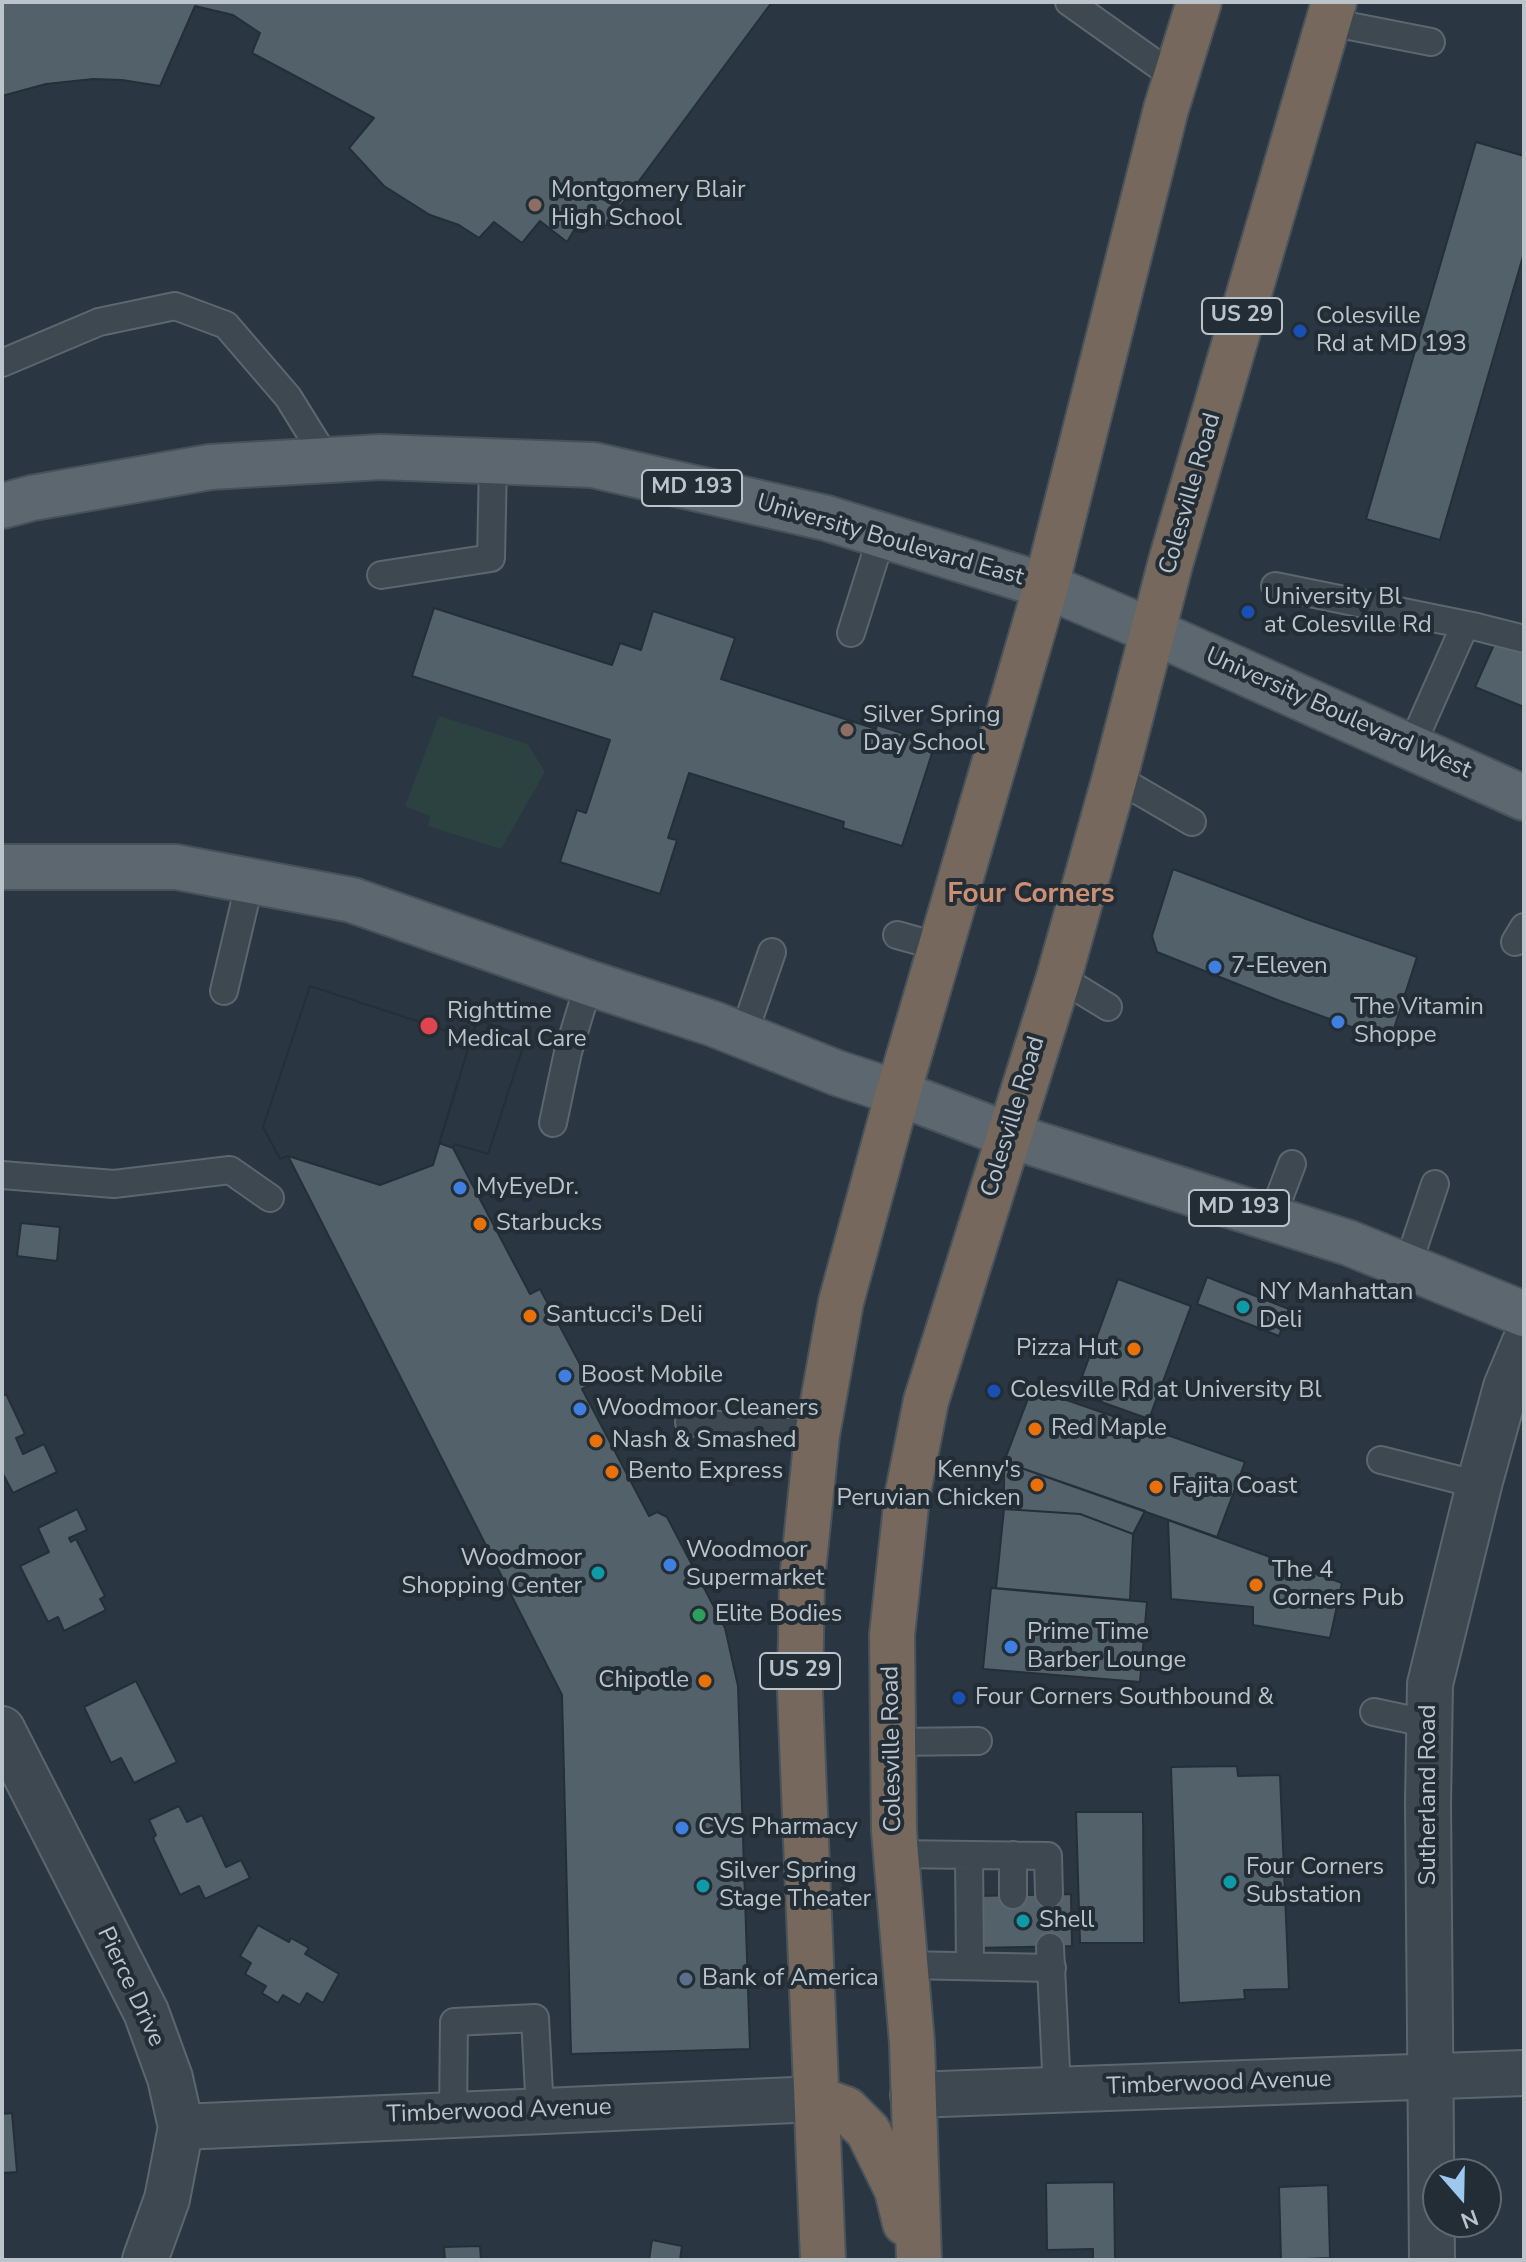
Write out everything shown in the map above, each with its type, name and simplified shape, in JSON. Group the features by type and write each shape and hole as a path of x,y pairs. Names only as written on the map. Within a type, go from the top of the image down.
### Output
{"highway":[{"name":"US 29","path":"823,2260 800,1692 802,1581 817,1435 841,1302 898,1093 1046,586 1166,109 1199,2"},
{"name":"Colesville Road","path":"917,2260 912,2043 894,1831 892,1635 907,1497 926,1401 1059,977 1152,631 1331,12"},
{"path":"817,2099 846,2109 868,2131 897,2190 917,2260"}],"main road":[{"name":"University Boulevard East","path":"12,509 210,467 380,457 593,465 826,518 1046,586 1152,631"},
{"name":"University Boulevard West","path":"1152,631 1524,798"},
{"name":"MD 193","path":"6,865 176,867 352,900 714,1024 1008,1135 1349,1243 1524,1314"}],"street":[{"name":"Sutherland Road","path":"1432,2260 1428,1803 1430,1684 1506,1387 1524,1344"},
{"name":"Pierce Drive","path":"2,1729 146,2012 170,2078 181,2127 167,2199 145,2260"},
{"name":"Timberwood Avenue","path":"913,2095 1524,2073"},
{"name":"Timberwood Avenue","path":"181,2127 817,2099"}],"lane":[{"path":"1069,2 1176,78"},
{"path":"1331,12 1431,42"},
{"path":"2,363 99,322 175,306 226,325 282,390 327,460"},
{"path":"264,342 282,390"},
{"path":"381,575 491,558 493,463"},
{"path":"851,633 882,535"},
{"path":"1275,586 1524,639"},
{"path":"1411,747 1465,625"},
{"path":"1115,777 1192,822"},
{"path":"224,991 250,881"},
{"path":"897,935 940,947"},
{"path":"743,1036 772,952"},
{"path":"1059,977 1108,1007"},
{"path":"553,1123 568,1052 589,983"},
{"path":"1271,1219 1292,1164"},
{"path":"2,1175 114,1184 230,1170 270,1198"},
{"path":"1407,1267 1435,1184"},
{"path":"689,1422 817,1435"},
{"path":"1381,1460 1479,1485"},
{"path":"1374,1712 1430,1724"},
{"path":"893,1742 978,1741"},
{"path":"896,1854 1048,1856 1049,1894"},
{"path":"969,1855 970,1966"},
{"path":"1013,1855 1013,1895"},
{"path":"905,1965 970,1966 1015,1958 1051,1958 1057,2090"},
{"path":"453,2114 454,2022 535,2018 540,2111"}],"green space":[{"path":"439,716 528,744 545,772 501,849 428,826 430,816 405,806"}],"building":[{"name":"Montgomery Blair High School","path":"2,2 772,2 604,228 583,215 567,242 540,221 522,243 494,222 479,238 459,225 430,215 384,186 349,148 374,118 252,53 260,33 233,15 195,6 160,86 93,79 46,84 2,96"},
{"path":"1476,142 1524,156 1524,253 1440,540 1366,519"},
{"name":"Silver Spring Day School","path":"434,608 612,665 620,643 641,650 653,611 735,638 721,679 876,729 877,725 935,744 902,846 843,828 844,822 689,773 668,838 677,840 660,894 560,862 577,810 586,813 610,740 412,676"},
{"path":"1497,638 1524,649 1524,707 1475,687"},
{"path":"1173,869 1417,957 1390,1041 1157,952 1152,936"},
{"name":"Woodmoor Shopping Center","path":"310,986 471,1039 477,1020 513,1032 522,1050 488,1154 455,1144 453,1148 530,1294 540,1289 591,1385 582,1389 649,1516 657,1512 667,1517 725,1628 738,1686 750,2049 571,2054 562,1695 288,1156 280,1159 263,1127"},
{"path":"310,986 471,1039 433,1165 380,1185 288,1156 280,1159 263,1127"},
{"path":"477,1020 513,1032 522,1050 488,1154 455,1144 453,1148 439,1143"},
{"path":"21,1223 60,1227 57,1261 17,1256"},
{"name":"NY Manhattan Deli","path":"1207,1277 1289,1309 1279,1336 1197,1304"},
{"name":"Pizza Hut","path":"1118,1279 1191,1306 1149,1419 1076,1393"},
{"name":"Fajita Coast","path":"1032,1388 1245,1462 1217,1537 1004,1462"},
{"path":"6,1394 25,1434 16,1438 23,1454 44,1444 57,1472 13,1493 2,1472 2,1396"},
{"name":"Kenny's Peruvian Chicken","path":"1004,1462 1145,1511 1133,1534 1080,1514 1004,1509"},
{"path":"77,1509 87,1530 69,1538 71,1542 76,1539 105,1596 100,1599 106,1610 64,1631 58,1617 48,1622 20,1566 49,1552 38,1528"},
{"path":"1004,1509 1080,1514 1133,1534 1130,1600 996,1588"},
{"path":"1168,1520 1342,1583 1330,1638 1253,1625 1253,1607 1171,1599"},
{"path":"991,1588 1147,1602 1140,1682 983,1669"},
{"path":"136,1681 177,1762 134,1783 121,1758 111,1763 84,1707"},
{"name":"Four Corners Substation","path":"1237,1766 1238,1776 1280,1775 1289,1989 1244,1990 1245,1999 1179,2003 1171,1767"},
{"path":"179,1806 187,1822 202,1815 226,1867 241,1860 250,1878 205,1899 199,1886 180,1895 153,1838 156,1835 149,1820"},
{"path":"1076,1812 1143,1812 1144,1943 1080,1943"},
{"name":"Shell","path":"1071,1894 1072,1946 976,1948 975,1896"},
{"path":"258,1925 289,1942 291,1938 309,1948 305,1954 339,1974 323,2003 307,1993 300,2005 283,1995 278,2003 262,1993 266,1986 245,1974 251,1963 240,1956"},
{"path":"12,2113 17,2172 2,2173 2,2114"},
{"path":"1114,2182 1115,2260 1093,2260 1093,2249 1047,2250 1046,2183"},
{"path":"1328,2185 1330,2258 1281,2260 1279,2187"},
{"path":"652,2240 682,2246 680,2260 649,2260"},
{"path":"480,2246 481,2260 445,2260 444,2247"}],"place":[{"name":"Montgomery Blair High School","path":"535,205"},
{"name":"Colesville Rd at MD 193","path":"1300,331"},
{"name":"University Bl at Colesville Rd","path":"1248,612"},
{"name":"Silver Spring Day School","path":"847,730"},
{"name":"7-Eleven","path":"1215,967"},
{"name":"The Vitamin Shoppe","path":"1338,1022"},
{"name":"Righttime Medical Care","path":"429,1026"},
{"name":"MyEyeDr.","path":"460,1188"},
{"name":"Starbucks","path":"480,1224"},
{"name":"NY Manhattan Deli","path":"1243,1307"},
{"name":"Santucci's Deli","path":"530,1316"},
{"name":"Pizza Hut","path":"1134,1349"},
{"name":"Boost Mobile","path":"565,1376"},
{"name":"Colesville Rd at University Bl","path":"994,1391"},
{"name":"Woodmoor Cleaners","path":"580,1409"},
{"name":"Red Maple","path":"1035,1429"},
{"name":"Nash & Smashed","path":"596,1441"},
{"name":"Bento Express","path":"612,1472"},
{"name":"Kenny's Peruvian Chicken","path":"1037,1485"},
{"name":"Fajita Coast","path":"1156,1487"},
{"name":"Woodmoor Supermarket","path":"670,1565"},
{"name":"Woodmoor Shopping Center","path":"598,1573"},
{"name":"The 4 Corners Pub","path":"1256,1585"},
{"name":"Elite Bodies","path":"699,1615"},
{"name":"Prime Time Barber Lounge","path":"1011,1647"},
{"name":"Chipotle","path":"705,1681"},
{"name":"Four Corners Southbound &","path":"959,1698"},
{"name":"CVS Pharmacy","path":"682,1828"},
{"name":"Four Corners Substation","path":"1230,1882"},
{"name":"Silver Spring Stage Theater","path":"703,1886"},
{"name":"Shell","path":"1023,1921"},
{"name":"Bank of America","path":"686,1979"}],"district":[{"name":"Four Corners","path":"1031,895"}]}
